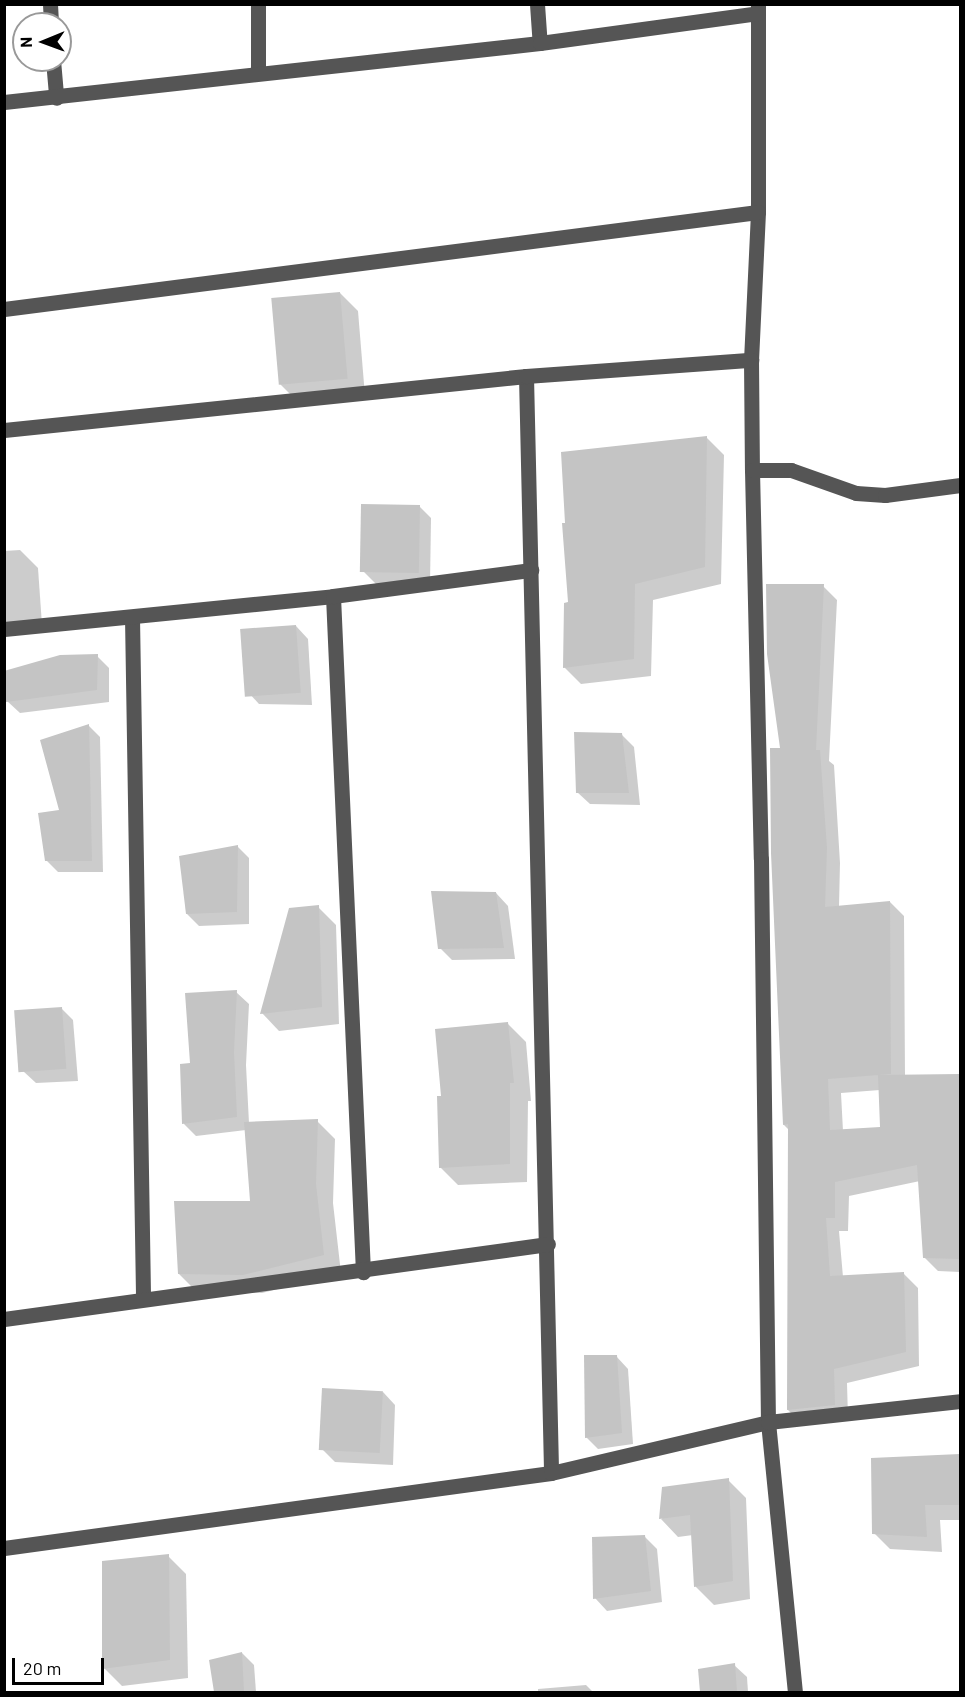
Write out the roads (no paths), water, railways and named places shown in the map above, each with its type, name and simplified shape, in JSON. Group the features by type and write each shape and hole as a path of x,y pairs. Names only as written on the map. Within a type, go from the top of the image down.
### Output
{"street":[{"path":"258,4 258,73"},
{"path":"537,4 540,43"},
{"path":"4,102 540,43 758,9 758,212 751,360 761,859 768,1422 795,1692"},
{"path":"54,72 56,98"},
{"path":"4,309 758,212"},
{"path":"4,430 526,376 751,360"},
{"path":"526,376 548,1245 551,1473"},
{"path":"752,470 790,470 833,487 885,495 960,485"},
{"path":"4,629 333,596 531,570"},
{"path":"333,596 363,1272"},
{"path":"132,617 143,1298"},
{"path":"4,1319 143,1298 363,1272 548,1245"},
{"path":"4,1548 551,1473 768,1422 960,1401"}]}
